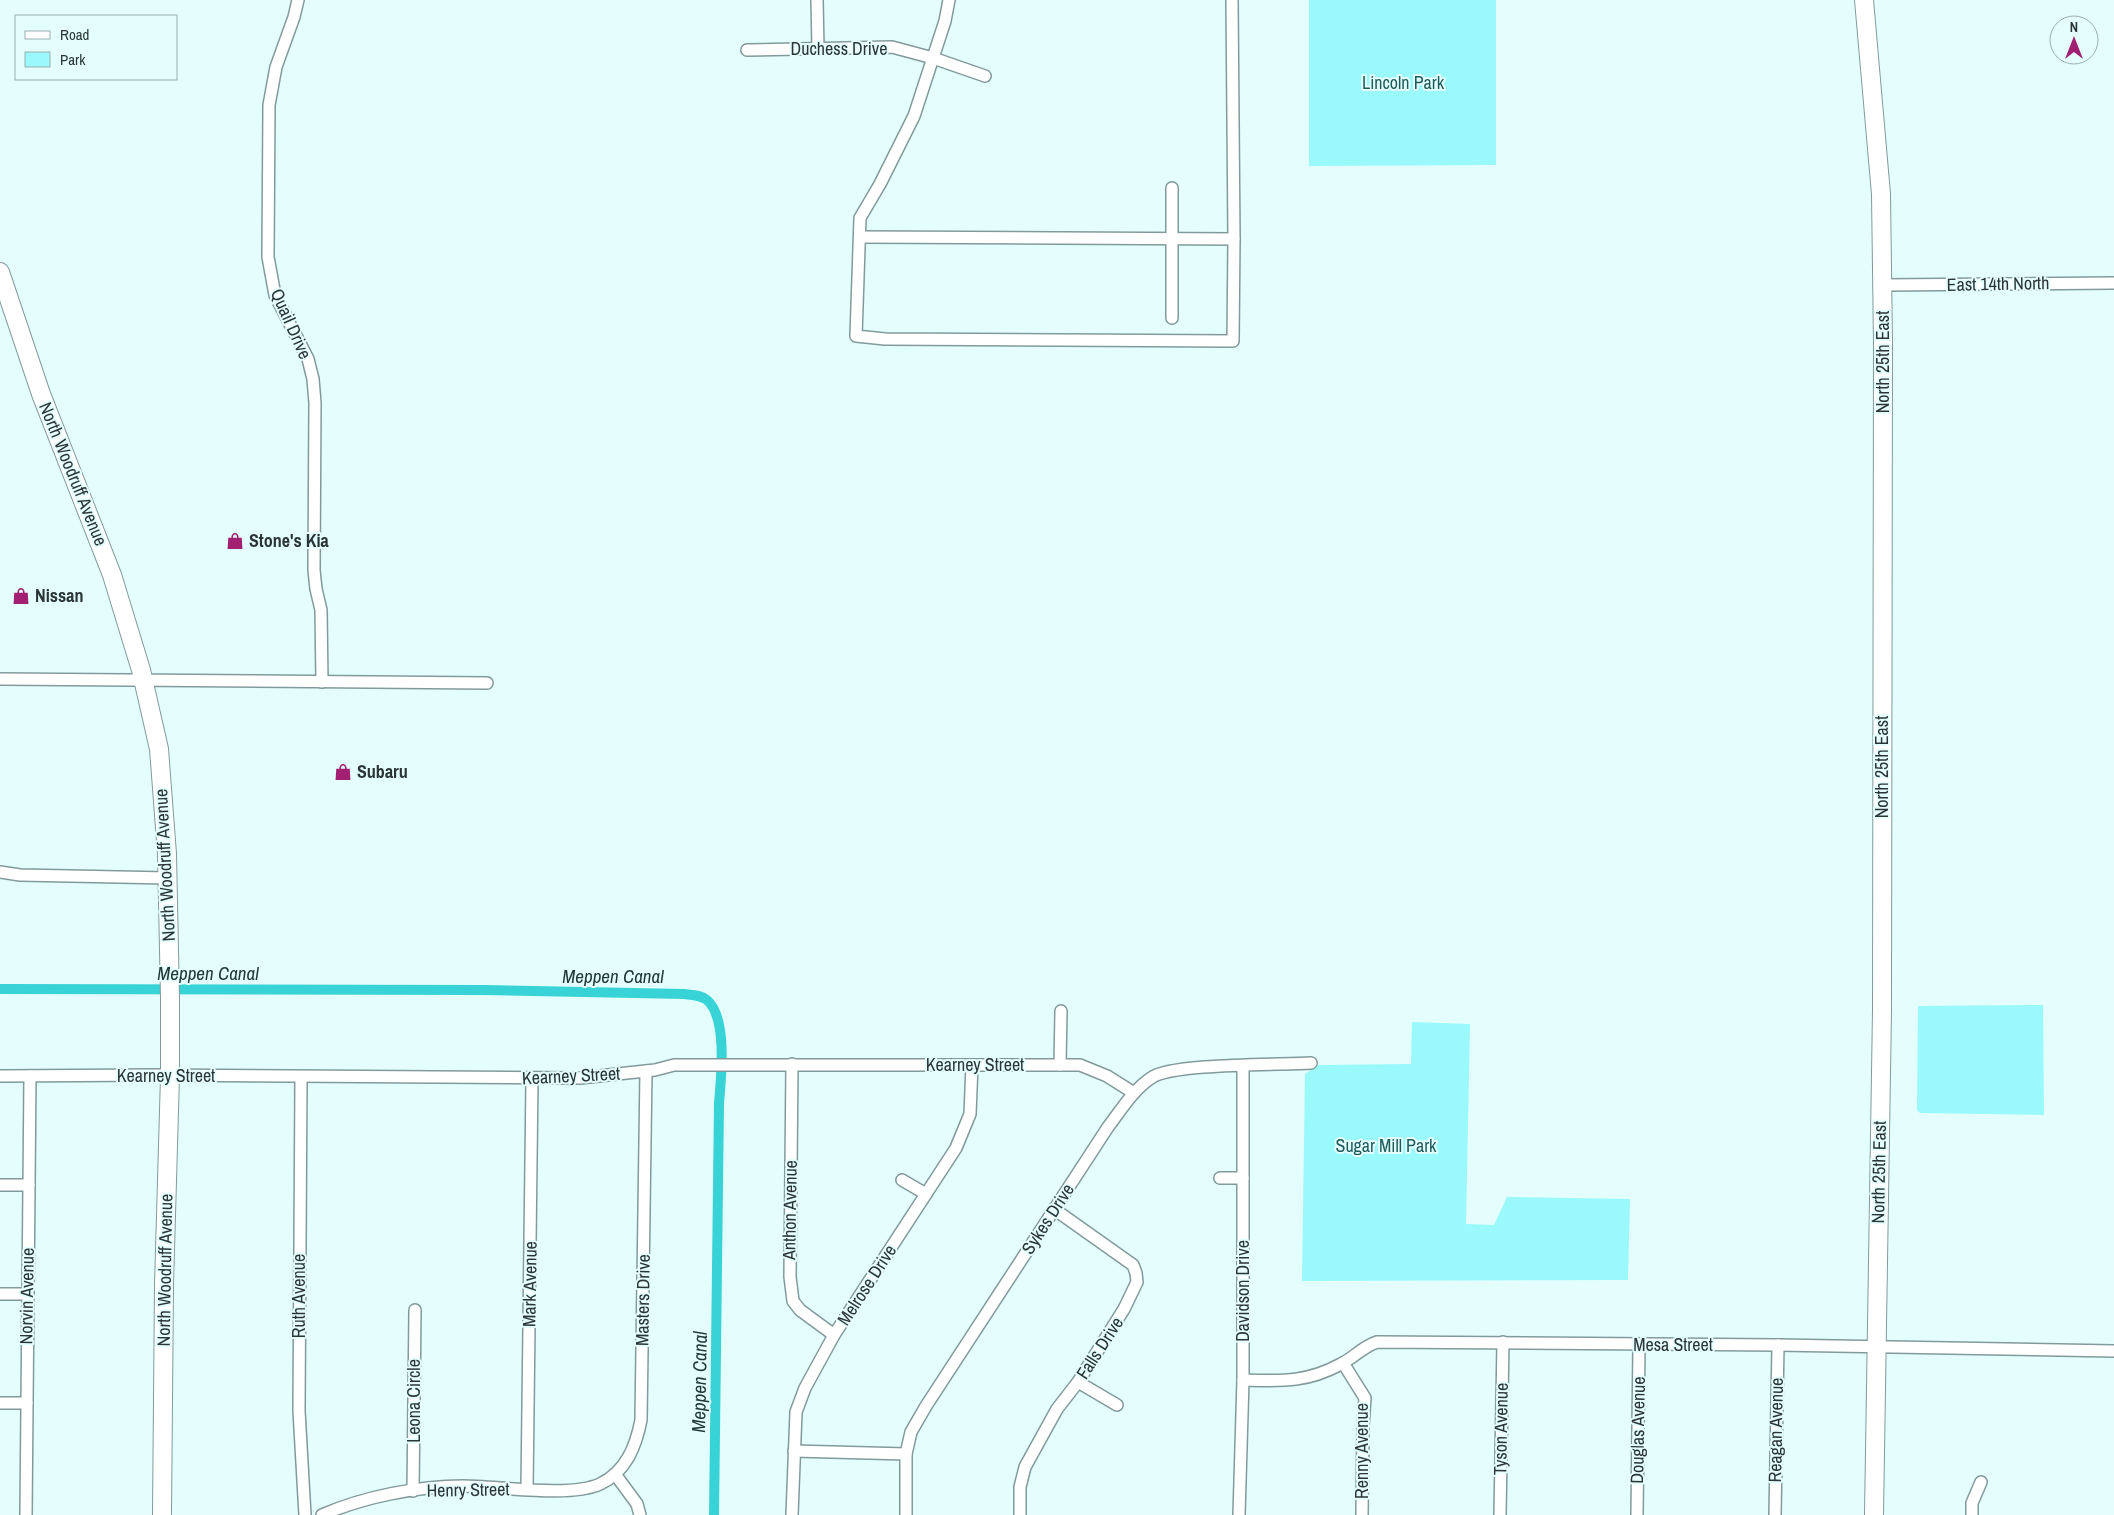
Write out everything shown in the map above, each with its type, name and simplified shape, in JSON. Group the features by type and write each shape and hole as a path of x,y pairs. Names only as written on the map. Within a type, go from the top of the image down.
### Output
{"main road":[{"name":"North 25th East","path":"1865,0 1881,194 1883,285 1882,1010 1874,1515"},
{"name":"North Woodruff Avenue","path":"0,272 41,394 112,575 128,621 159,750 168,878 170,977 162,1515"}],"street":[{"name":"Quail Drive","path":"298,0 294,17 276,67 269,105 268,257 275,296 308,359 313,379 315,403 314,570 321,610 322,682"},
{"path":"818,0 818,48"},
{"path":"950,0 934,58 914,116 880,184 860,218 856,336 894,339 1233,341 1232,0"},
{"name":"Duchess Drive","path":"747,50 892,47 934,58 985,76"},
{"path":"1172,188 1172,318"},
{"path":"860,237 1234,239"},
{"name":"East 14th North","path":"1883,285 2114,283"},
{"path":"0,679 487,683"},
{"path":"0,872 20,875 168,878"},
{"path":"1060,1065 1061,1011"},
{"name":"Sykes Drive","path":"906,1515 906,1454 911,1432 1054,1209 1108,1127 1134,1093 1152,1077 1164,1072 1188,1068 1310,1063"},
{"name":"Anthon Avenue","path":"792,1064 790,1277 793,1301 800,1310 834,1335"},
{"name":"Kearney Street","path":"0,1076 532,1079 580,1078 646,1071 674,1065 1080,1065 1107,1076 1134,1093"},
{"name":"Melrose Drive","path":"792,1515 796,1412 805,1388 834,1335 956,1148 970,1114 972,1065"},
{"name":"Davidson Drive","path":"1239,1515 1243,1380 1243,1066"},
{"name":"Masters Drive","path":"615,1474 630,1456 638,1437 642,1420 646,1071"},
{"name":"Norvin Avenue","path":"26,1515 30,1076"},
{"name":"Ruth Avenue","path":"301,1077 299,1411 305,1515"},
{"name":"Mark Avenue","path":"527,1489 532,1079"},
{"path":"1220,1178 1243,1178"},
{"path":"902,1180 926,1194"},
{"path":"0,1185 29,1185"},
{"name":"Falls Drive","path":"1020,1515 1020,1487 1025,1467 1057,1410 1078,1382 1124,1309 1137,1282 1133,1264 1054,1209"},
{"path":"0,1294 27,1294"},
{"name":"Leona Circle","path":"413,1491 415,1310"},
{"name":"Mesa Street","path":"1243,1380 1292,1381 1316,1376 1343,1363 1366,1346 1377,1342 1876,1346 2114,1351"},
{"name":"Tyson Avenue","path":"1500,1515 1503,1342"},
{"name":"Douglas Avenue","path":"1637,1515 1639,1345"},
{"name":"Reagan Avenue","path":"1775,1515 1778,1345"},
{"name":"Renny Avenue","path":"1343,1363 1365,1398 1362,1515"},
{"path":"1078,1382 1117,1405"},
{"path":"0,1403 27,1404"},
{"path":"794,1451 906,1454"},
{"path":"615,1474 637,1504 640,1515"},
{"name":"Henry Street","path":"322,1515 351,1504 413,1491 461,1486 558,1490 582,1488 599,1484 615,1474"},
{"path":"1972,1515 1972,1503 1981,1482"}],"green space":[{"name":"Lincoln Park","path":"1309,0 1496,0 1496,165 1309,166"},
{"path":"2043,1005 2044,1115 1920,1113 1917,1110 1918,1006"},
{"name":"Sugar Mill Park","path":"1412,1022 1470,1024 1466,1224 1494,1225 1507,1197 1630,1199 1628,1280 1302,1281 1305,1074 1318,1065 1411,1064"}],"waterway":[{"name":"Meppen Canal","path":"0,989 483,990 684,994 705,998 714,1009 718,1020 722,1049 719,1103 714,1515"}],"place":[{"name":"Stone's Kia","path":"235,541"},
{"name":"Nissan","path":"21,596"},
{"name":"Subaru","path":"343,772"}]}
